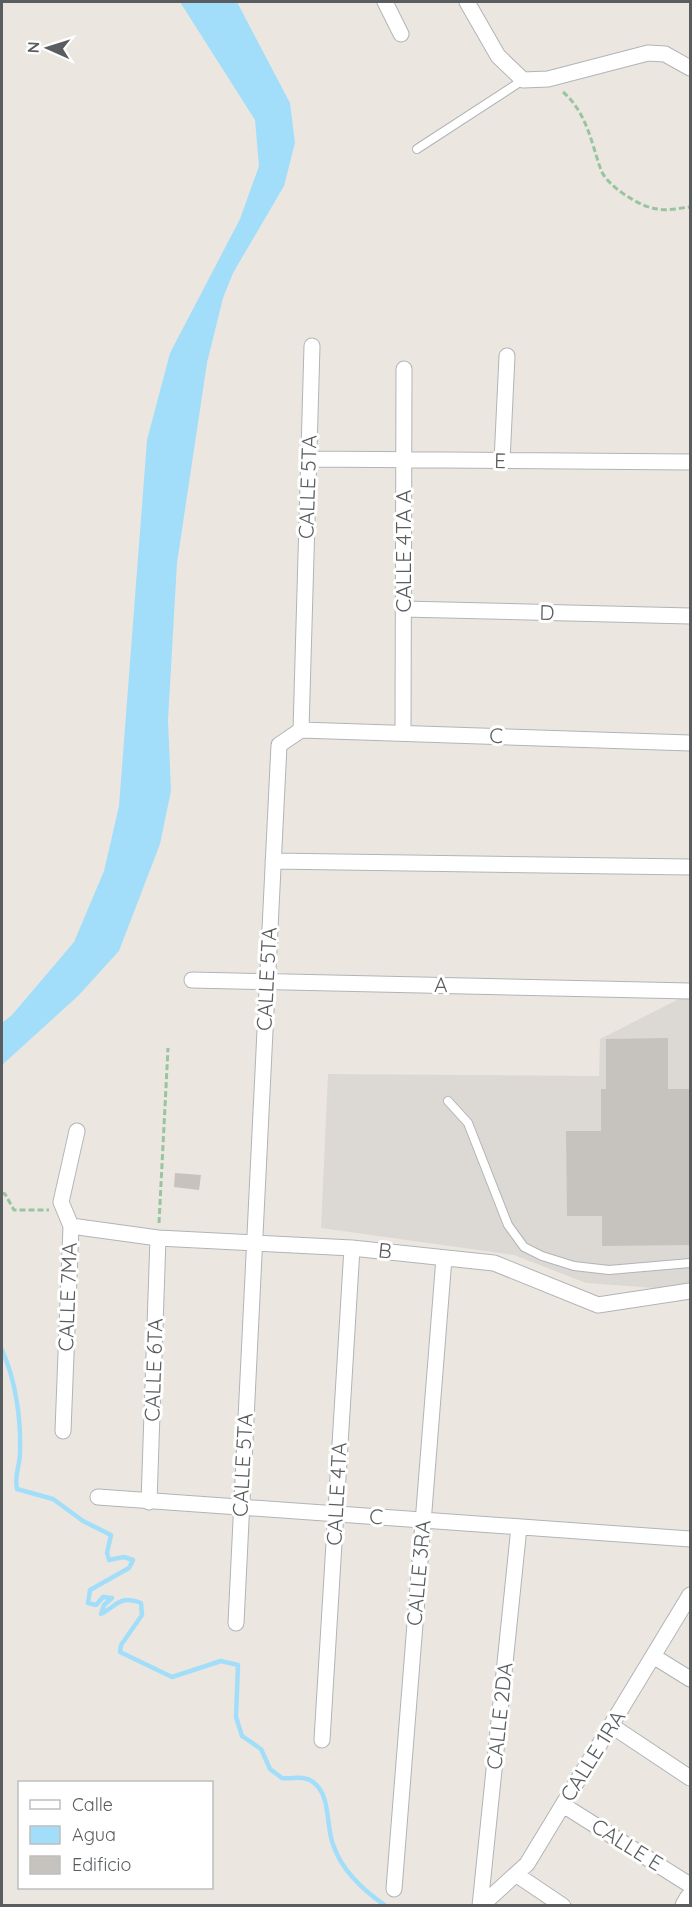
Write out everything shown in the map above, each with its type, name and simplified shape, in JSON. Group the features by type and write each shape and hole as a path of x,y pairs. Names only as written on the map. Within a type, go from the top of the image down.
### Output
{"street":[{"path":"385,2 401,34"},
{"path":"467,2 498,56 523,80 548,79 648,53 665,54 690,68"},
{"name":"CALLE 5TA","path":"236,1623 279,744 301,730 312,346"},
{"path":"502,461 507,356"},
{"name":"CALLE 4TA A","path":"403,733 404,369"},
{"name":"E","path":"309,459 690,462"},
{"name":"D","path":"404,609 690,616"},
{"name":"C","path":"301,730 690,742"},
{"path":"273,861 690,867"},
{"name":"A","path":"192,980 690,991"},
{"name":"CALLE 7MA","path":"63,1431 71,1227 61,1202 77,1131"},
{"name":"B","path":"71,1227 158,1238 352,1248 494,1263 598,1305 690,1291"},
{"name":"CALLE 6TA","path":"149,1502 158,1238"},
{"name":"CALLE 4TA","path":"322,1740 352,1248"},
{"name":"CALLE 3RA","path":"394,1889 444,1258"},
{"name":"C","path":"98,1497 690,1539"},
{"name":"CALLE 2DA","path":"481,1905 519,1527"},
{"name":"CALLE 1RA","path":"481,1905 527,1864 690,1595"},
{"path":"653,1656 690,1679"},
{"path":"612,1726 690,1778"},
{"name":"CALLE E","path":"563,1805 690,1885"},
{"path":"517,1875 563,1905"},
{"path":"686,1905 690,1899"}],"lane":[{"path":"417,149 523,80"},
{"path":"448,1101 468,1123 508,1225 524,1247 542,1256 574,1266 609,1270 690,1263"}],"path":[{"path":"548,79 570,98 584,119 596,147 602,173 616,188 631,200 657,210 690,207"},
{"path":"158,1238 168,1048"},
{"path":"2,1193 5,1194 14,1210 63,1209"}],"shaded area":[{"path":"681,998 690,999 690,1283 667,1289 586,1283 514,1255 321,1228 328,1074 599,1076 600,1039"}],"water":[{"path":"180,2 237,2 290,103 295,143 284,186 233,273 223,298 207,363 177,563 168,720 171,791 160,844 119,951 78,996 2,1065 2,1023 12,1015 74,942 104,871 119,806 147,440 170,353 240,219 259,166 255,120"}],"building":[{"path":"668,1038 668,1089 690,1089 690,1245 602,1246 602,1216 567,1216 566,1131 601,1131 601,1089 606,1089 606,1039"},
{"path":"175,1173 201,1175 199,1190 174,1187"}],"waterway":[{"path":"2,1350 11,1374 20,1426 17,1489 53,1499 83,1521 111,1535 107,1553 109,1560 124,1557 133,1560 129,1568 90,1590 88,1603 96,1605 103,1597 112,1598 104,1605 101,1614 119,1602 128,1600 141,1603 142,1615 121,1645 120,1652 172,1677 221,1661 238,1665 236,1717 242,1736 261,1749 270,1769 282,1778 306,1779 319,1788 326,1803 331,1839 343,1865 355,1880 386,1906"}]}
